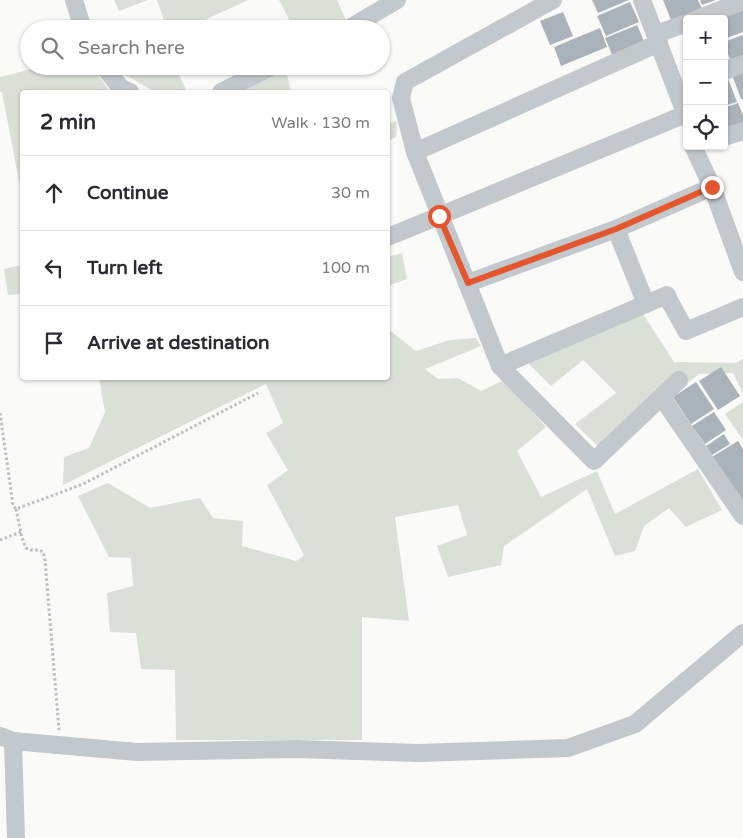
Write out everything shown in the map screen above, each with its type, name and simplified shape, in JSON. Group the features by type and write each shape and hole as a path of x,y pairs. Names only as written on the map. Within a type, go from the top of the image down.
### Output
{"street":[{"path":"74,0 80,20"},
{"path":"363,20 397,0"},
{"path":"553,0 405,82 401,98 415,152 500,366 594,461 680,380"},
{"path":"642,0 658,39 682,87 684,105"},
{"path":"707,15 743,1"},
{"path":"415,152 658,39 683,24"},
{"path":"728,70 743,64"},
{"path":"110,75 121,88 126,90"},
{"path":"225,90 255,75"},
{"path":"390,236 683,117"},
{"path":"728,137 743,131"},
{"path":"697,150 743,272"},
{"path":"468,283 616,229 712,187"},
{"path":"616,229 646,304"},
{"path":"500,366 668,295 686,331 743,307"},
{"path":"665,402 743,516"},
{"path":"16,838 6,739 137,752 297,749 418,753 568,748 634,724 743,633"}],"path":[{"path":"16,509 83,484 258,393"},
{"path":"0,414 13,505 16,509 21,532 26,548 43,552 45,560 60,745"},
{"path":"0,540 21,532"}],"shaded area":[{"path":"114,0 148,0 119,11"},
{"path":"157,0 248,0 205,20 164,20"},
{"path":"279,0 337,0 346,20 289,20"},
{"path":"20,72 20,75 98,75 109,90 20,90 20,186 2,92 0,92 0,77"},
{"path":"125,75 179,75 186,90 151,90"},
{"path":"274,75 287,75 291,90 236,90"},
{"path":"397,121 396,137 390,140 390,123"},
{"path":"402,253 407,279 390,285 390,256"},
{"path":"20,265 20,294 8,295 4,269"},
{"path":"643,314 674,362 736,363 743,359 743,393 733,373 699,374 604,452 575,424 616,393 583,360 551,386 528,363"},
{"path":"390,331 416,351 450,340 476,338 481,346 425,369 438,379 458,378 481,391 504,380 546,427 517,451 541,497 597,471 615,514 698,469 722,510 686,527 669,508 644,526 635,551 615,556 587,489 504,546 501,565 448,577 437,546 467,535 458,505 395,517 409,621 362,617 362,740 176,740 175,670 141,669 136,633 110,632 107,593 133,586 131,558 109,557 78,496 108,483 150,508 200,498 213,518 243,521 242,546 296,561 304,555 267,485 288,470 266,433 283,423 266,384 63,485 64,457 89,448 105,412 99,380 390,380"},
{"path":"743,402 743,440 725,414"}],"building":[{"path":"592,0 629,0 598,13"},
{"path":"663,0 698,0 702,9 671,20"},
{"path":"700,0 716,0 702,5"},
{"path":"630,2 639,22 606,36 597,16"},
{"path":"743,6 743,32 728,38 728,15 724,15"},
{"path":"563,12 573,36 550,45 540,21"},
{"path":"637,25 646,46 614,59 605,38"},
{"path":"600,28 607,47 561,66 554,47"},
{"path":"743,35 743,58 731,62 728,53 728,41"},
{"path":"743,71 743,99 741,99 732,75"},
{"path":"728,79 737,102 728,105"},
{"path":"738,103 743,115 743,125 728,131 728,107"},
{"path":"721,367 740,396 718,410 699,381"},
{"path":"696,382 714,409 691,424 673,397"},
{"path":"714,412 726,430 705,444 692,426"},
{"path":"724,434 730,444 712,455 706,446"},
{"path":"738,441 743,449 743,504 712,457"}],"route":[{"path":"439,216 468,283 616,229 712,187"}]}
